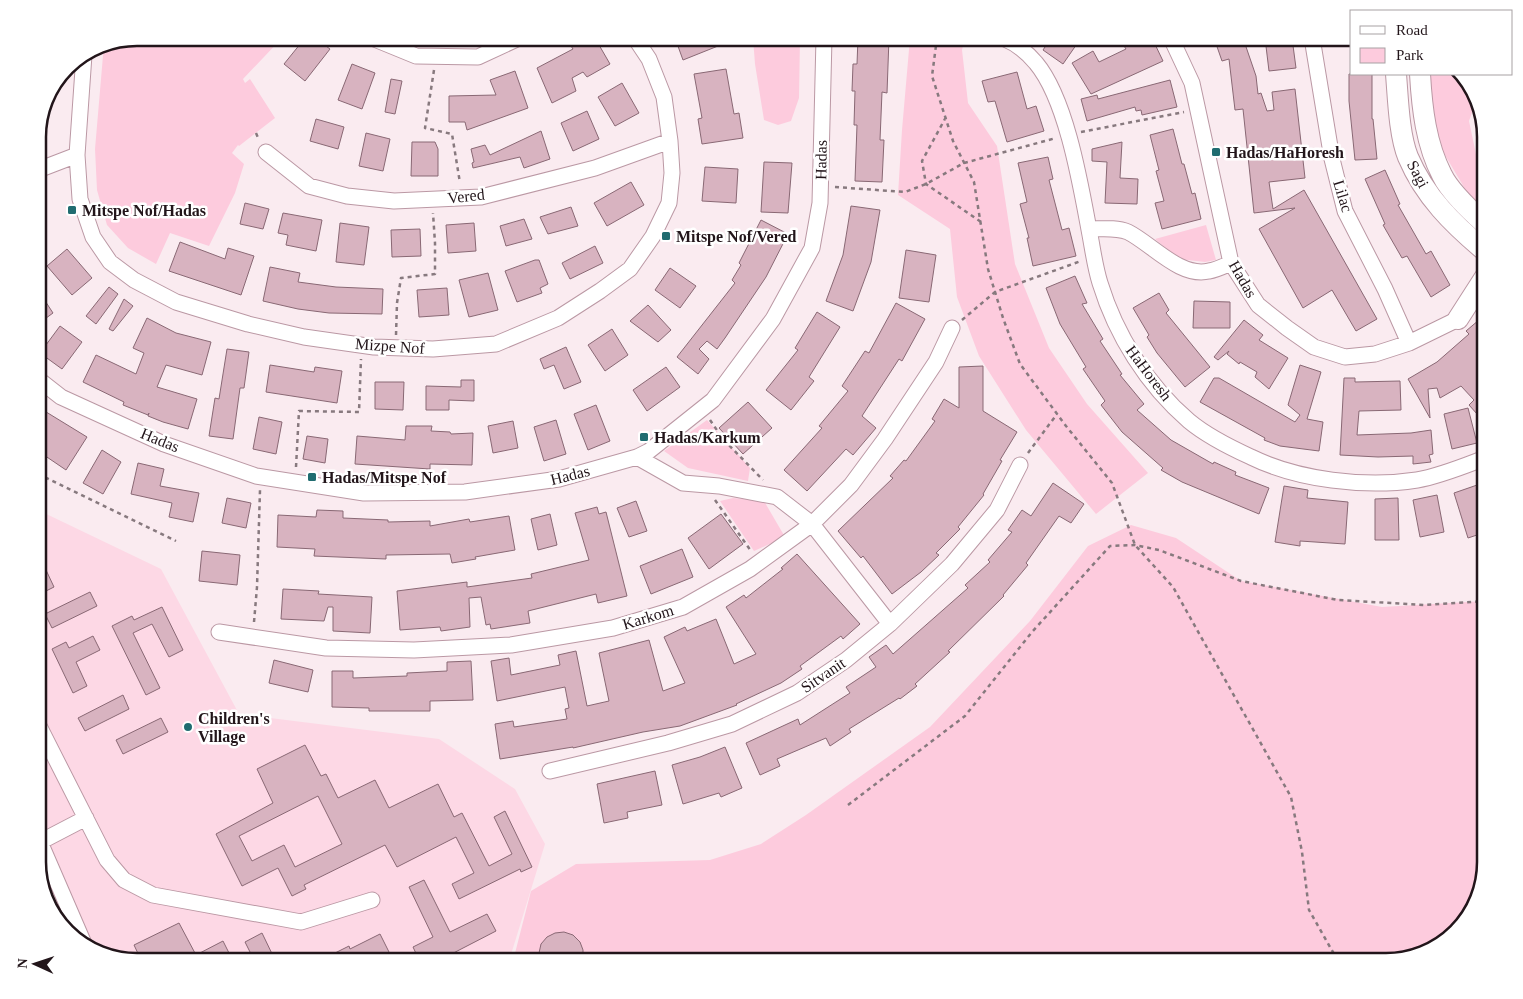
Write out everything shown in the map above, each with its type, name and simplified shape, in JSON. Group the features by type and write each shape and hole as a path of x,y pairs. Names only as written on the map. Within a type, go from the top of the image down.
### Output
{"street":[{"path":"392,46 416,56 437,57 478,57 502,46"},
{"name":"Mizpe Nof","path":"83,65 77,155 80,199 93,236 110,262 134,280 176,302 248,324 304,337 362,345 433,349 496,344 558,318 630,269 653,236 669,203 672,172 670,141 664,97 649,60 640,46"},
{"name":"Hadas","path":"46,385 61,397 164,444 260,476 364,493 466,492 560,479 637,457 649,451 713,400 773,319 812,248 820,203 824,46"},
{"name":"HaHoresh","path":"1017,46 1036,63 1050,87 1060,110 1071,146 1099,282 1109,309 1130,351 1152,383 1190,422 1224,444 1264,464 1304,476 1381,483 1418,480 1477,461"},
{"name":"Hadas","path":"1175,46 1192,83 1231,263 1258,305 1314,347 1345,357 1375,354 1409,342 1458,319"},
{"name":"Lilac","path":"1313,46 1332,158 1346,211 1409,342"},
{"name":"Sagi","path":"1396,75 1399,111 1408,155 1422,185 1453,223 1477,243"},
{"name":"Sagi","path":"1420,75 1422,107 1431,150 1442,177 1477,216"},
{"name":"Vered","path":"266,152 309,186 346,196 394,201 481,196 595,168 670,141"},
{"path":"46,167 77,155"},
{"path":"1089,229 1108,229 1126,232 1183,268 1196,272 1210,271 1231,263"},
{"path":"1458,319 1477,290"},
{"path":"1458,319 1477,307"},
{"name":"Karkom","path":"219,632 326,648 404,650 511,645 613,628 683,606 759,563 812,524 851,484 885,439 936,362 952,328"},
{"path":"637,457 683,482 777,497 812,524 890,624"},
{"name":"Sitvanit","path":"550,770 668,743 732,724 797,693 846,660 890,624 952,564 997,510 1020,465"},
{"path":"46,740 107,860 124,880 153,896 301,922 372,900"},
{"path":"46,839 86,818"},
{"path":"46,859 78,931"}],"path":[{"path":"936,46 932,76 953,141 974,182 982,222 988,269 1020,364 1112,483 1135,545 1173,587 1291,797 1302,852 1309,910 1333,953"},
{"path":"437,57 425,128 452,134 462,198"},
{"path":"946,117 922,161 926,184 982,222"},
{"path":"820,186 905,192 926,184 964,163"},
{"path":"396,348 397,303 401,278 435,274 432,199"},
{"path":"952,328 995,292 1094,257"},
{"path":"295,482 299,411 359,412 362,345"},
{"path":"702,409 724,439 777,497"},
{"path":"1020,465 1057,414"},
{"path":"253,637 257,587 260,476"},
{"path":"46,478 176,541"},
{"path":"704,484 759,563"},
{"path":"848,805 965,716 1032,632 1110,546 1135,545 1159,550 1241,581 1338,600 1425,605 1477,602"}],"shaded area":[{"name":"Children's Village","path":"46,514 161,569 239,714 439,739 515,789 545,844 511,953 137,953 108,948 87,937 73,926 58,907 51,891 46,868"}],"green space":[{"path":"131,46 274,46 243,79 245,83 250,79 275,118 238,145 232,153 244,164 235,193 209,246 170,233 156,264 128,248 107,225 97,190 95,149 103,53"},
{"path":"754,46 800,46 799,98 791,121 778,125 764,120"},
{"path":"909,46 963,46 968,103 997,146 1015,264 1049,348 1087,404 1148,473 1096,514 1026,430 979,356 957,297 950,229 898,195"},
{"path":"1426,75 1452,75 1465,92 1473,110 1469,121 1477,159 1477,209 1427,125"},
{"path":"1206,225 1216,260 1205,262 1179,259 1155,239"},
{"path":"707,420 750,468 748,481 688,468 664,451"},
{"path":"733,498 764,501 785,537 754,551 720,501"},
{"path":"1131,525 1176,538 1241,581 1382,607 1477,601 1476,874 1470,897 1454,922 1446,930 1415,948 1392,953 515,953 531,891 576,864 710,860 761,844 806,815 930,727 1030,621 1088,546"}],"building":[{"path":"299,46 326,46 330,49 305,81 284,64"},
{"path":"571,46 600,46 610,64 587,77 583,72 572,78 576,91 552,103 537,68 573,49"},
{"path":"678,46 718,46 683,60"},
{"path":"858,46 889,46 887,93 882,92 880,140 884,140 882,182 855,181 857,125 854,125 855,91 852,91 853,64 857,64"},
{"path":"1046,46 1075,46 1063,64 1043,50"},
{"path":"1124,46 1156,46 1163,61 1091,94 1072,63 1093,51 1099,62 1126,49"},
{"path":"1217,46 1246,46 1256,76 1258,94 1261,93 1267,111 1274,110 1272,92 1295,89 1305,178 1269,182 1273,209 1304,190 1377,319 1356,331 1332,290 1303,308 1259,229 1295,208 1254,213 1243,109 1235,110 1229,59 1222,61"},
{"path":"1266,46 1293,46 1296,68 1269,71"},
{"path":"352,64 375,73 362,109 338,100"},
{"path":"726,69 734,114 739,113 743,138 702,144 698,119 702,118 694,74"},
{"path":"515,71 528,108 467,130 465,122 449,122 449,96 496,95 490,80"},
{"path":"1017,72 1027,109 1036,106 1044,131 1007,142 995,101 988,102 982,81"},
{"path":"1349,74 1372,75 1372,119 1377,159 1355,160 1349,101"},
{"path":"391,79 402,81 395,114 385,112"},
{"path":"1170,80 1177,107 1142,115 1141,110 1136,111 1135,107 1087,121 1081,99 1097,95 1098,99"},
{"path":"622,83 639,113 615,126 598,97"},
{"path":"587,111 599,139 573,151 561,123"},
{"path":"316,119 344,127 338,149 310,141"},
{"path":"1173,129 1192,194 1195,193 1201,219 1162,229 1155,203 1164,201 1156,171 1159,170 1150,135"},
{"path":"541,131 550,159 524,168 520,157 473,168 472,163 474,162 471,149 485,145 490,155"},
{"path":"366,133 390,139 383,171 359,166"},
{"path":"412,142 435,142 438,149 438,176 411,176"},
{"path":"1122,142 1120,178 1138,179 1137,204 1105,203 1107,162 1092,161 1092,149"},
{"path":"1048,157 1053,179 1049,180 1062,230 1069,228 1076,256 1033,266 1027,238 1029,238 1020,204 1027,202 1018,163"},
{"path":"764,162 792,163 788,213 761,212"},
{"path":"705,167 738,169 736,203 702,201"},
{"path":"1385,170 1400,204 1398,205 1426,254 1431,251 1450,285 1431,297 1407,256 1402,258 1383,225 1385,224 1365,179"},
{"path":"631,182 644,205 607,226 594,203"},
{"path":"245,203 269,209 263,229 240,224"},
{"path":"851,206 880,210 871,262 853,311 826,301 843,255"},
{"path":"571,207 578,226 548,234 540,217"},
{"path":"283,213 322,220 316,251 286,245 288,235 278,233"},
{"path":"524,219 532,239 506,246 500,226"},
{"path":"761,220 788,234 766,277 717,349 707,341 699,349 709,359 698,374 677,357 735,283 732,280 741,265 739,263"},
{"path":"340,223 369,227 364,265 336,262"},
{"path":"474,223 476,251 448,253 446,225"},
{"path":"420,229 421,256 392,257 391,230"},
{"path":"180,242 225,259 228,248 254,256 241,295 169,271"},
{"path":"595,246 603,263 570,279 562,263"},
{"path":"67,249 92,278 72,295 47,266"},
{"path":"906,250 936,255 929,302 899,298"},
{"path":"539,260 548,284 540,288 542,293 517,302 505,271"},
{"path":"270,267 300,273 298,282 336,287 383,289 382,314 329,313 298,309 263,301"},
{"path":"670,268 696,286 680,308 655,290"},
{"path":"488,273 498,310 469,317 459,280"},
{"path":"1075,276 1087,303 1082,304 1103,339 1100,341 1122,374 1120,375 1144,404 1137,410 1171,440 1213,464 1214,462 1236,472 1235,475 1269,488 1259,514 1182,482 1161,470 1163,468 1122,432 1101,405 1105,401 1083,369 1086,367 1060,324 1046,288"},
{"path":"109,287 118,294 96,324 86,316"},
{"path":"447,288 449,315 419,317 417,290"},
{"path":"1159,293 1169,310 1166,313 1210,367 1185,387 1157,353 1133,308"},
{"path":"124,299 133,306 113,331 109,329"},
{"path":"1194,301 1230,302 1230,328 1193,328"},
{"path":"46,302 53,313 46,318"},
{"path":"896,303 925,319 902,361 899,359 862,416 876,428 853,455 846,449 807,491 784,470 822,428 819,426 848,391 842,386 865,351 869,353"},
{"path":"648,305 671,330 658,342 630,321"},
{"path":"817,312 840,327 809,377 814,381 791,410 766,390 798,350 795,348"},
{"path":"147,318 176,333 211,342 202,375 166,365 157,387 197,399 188,429 163,422 148,416 149,413 148,415 123,405 124,402 83,382 96,355 136,374 144,353 133,348"},
{"path":"1244,320 1263,335 1259,340 1288,358 1269,389 1255,377 1257,372 1240,362 1239,364 1227,354 1229,351 1218,360 1214,357"},
{"path":"1477,322 1477,414 1469,405 1474,400 1461,386 1440,398 1437,388 1428,389 1430,418 1408,379 1437,362 1469,334 1466,331"},
{"path":"60,326 82,342 62,369 46,357 46,345"},
{"path":"612,329 628,355 605,371 588,345"},
{"path":"566,347 581,382 564,389 554,365 544,369 540,359"},
{"path":"227,349 249,352 244,388 240,388 233,439 209,436 215,398 219,399"},
{"path":"270,365 314,372 315,367 342,371 337,403 266,392"},
{"path":"1300,365 1321,372 1307,419 1323,422 1319,451 1280,446 1264,440 1265,438 1200,402 1214,378 1219,378 1295,422 1300,415 1288,405"},
{"path":"983,366 983,411 1017,432 1000,460 1002,461 984,495 958,527 960,529 936,553 939,555 921,572 892,594 863,556 861,558 838,531 893,478 890,476 904,460 906,461 935,421 932,419 944,399 959,408 959,367"},
{"path":"666,367 680,387 647,411 633,390"},
{"path":"1344,378 1355,378 1355,382 1400,381 1401,410 1359,411 1357,435 1411,433 1431,430 1433,454 1429,455 1431,462 1413,464 1413,456 1340,455"},
{"path":"461,380 474,380 474,401 449,400 449,410 426,410 426,386 461,387"},
{"path":"375,382 404,382 403,410 375,409"},
{"path":"748,402 772,428 743,454 719,428"},
{"path":"596,405 610,441 588,450 574,414"},
{"path":"1468,408 1477,443 1452,449 1444,414"},
{"path":"46,412 87,437 66,470 46,456"},
{"path":"259,417 282,422 276,454 253,449"},
{"path":"556,420 566,454 544,461 534,427"},
{"path":"513,421 518,448 493,453 488,426"},
{"path":"406,426 432,426 431,431 450,432 451,434 473,433 472,465 430,464 430,469 355,464 357,436 405,440"},
{"path":"307,436 328,439 325,463 303,459"},
{"path":"102,450 121,462 103,494 83,483"},
{"path":"138,463 164,469 160,486 199,493 193,522 169,517 172,503 131,494"},
{"path":"1053,483 1084,504 1071,523 1059,516 1026,563 1028,565 1004,596 948,651 950,652 915,684 917,686 900,699 849,729 851,732 830,746 826,738 777,759 780,766 760,775 746,743 798,719 800,725 850,693 846,687 876,667 869,657 886,645 893,654 968,588 965,585 990,562 988,560 1012,532 1008,530 1022,510 1031,516"},
{"path":"1477,485 1477,535 1468,538 1454,493"},
{"path":"1284,486 1308,490 1307,498 1348,502 1345,544 1300,541 1300,546 1275,542"},
{"path":"1437,495 1444,532 1420,537 1413,500"},
{"path":"227,498 251,503 246,528 222,523"},
{"path":"1398,498 1399,540 1375,540 1375,499"},
{"path":"636,501 647,531 629,537 617,508"},
{"path":"597,507 599,514 606,512 627,596 598,603 596,594 528,611 530,623 491,629 490,624 486,625 481,597 469,598 470,627 441,631 440,627 400,630 397,591 467,582 467,587 532,578 531,574 589,560 575,513"},
{"path":"317,510 343,511 343,518 388,520 388,522 430,521 430,526 469,519 470,522 509,516 515,550 452,563 450,554 386,555 386,559 314,556 315,549 277,547 278,515 316,517"},
{"path":"550,514 557,545 538,550 531,519"},
{"path":"721,514 743,544 709,569 688,538"},
{"path":"682,549 693,577 651,594 640,566"},
{"path":"202,551 240,555 237,585 199,581"},
{"path":"797,554 860,624 843,639 841,636 800,666 802,669 781,683 737,705 680,726 643,732 573,748 500,759 495,724 513,721 514,727 567,719 565,709 569,708 565,687 497,701 491,661 509,658 511,675 560,665 558,655 576,651 587,706 609,701 599,653 649,640 663,691 685,683 664,637 685,627 687,631 716,619 734,664 756,654 726,607 744,595 746,598 783,569 781,568"},
{"path":"46,570 54,587 46,591"},
{"path":"283,589 319,591 318,594 372,597 370,633 333,631 333,607 328,607 324,621 281,619"},
{"path":"90,592 97,606 52,628 46,614"},
{"path":"162,607 183,650 169,657 152,624 133,633 160,688 146,695 112,626 132,616 134,620"},
{"path":"93,636 100,650 76,662 87,686 73,693 52,649 66,642 69,648"},
{"path":"274,660 313,670 308,692 269,683"},
{"path":"471,661 473,700 430,701 430,711 369,711 369,708 332,707 332,671 353,671 353,678 407,676 407,673 447,671 447,662"},
{"path":"123,695 129,709 85,731 78,718"},
{"path":"161,718 168,732 123,754 116,740"},
{"path":"305,745 321,776 326,774 338,798 375,780 389,808 438,784 454,817 462,813 489,866 512,854 494,817 505,811 532,867 521,872 520,869 459,899 452,884 474,873 456,837 397,867 385,845 304,885 306,889 292,896 278,868 242,886 216,834 273,803 257,769","holes":["318,796 342,844 295,867 284,845 252,861 239,836"]},
{"path":"725,747 742,788 721,797 719,793 683,804 672,765"},
{"path":"655,771 662,805 627,812 628,818 604,823 597,784"},
{"path":"424,880 450,932 487,914 496,931 453,953 416,953 413,947 433,937 409,887"},
{"path":"179,923 195,953 138,953 134,945"},
{"path":"564,932 573,935 580,942 583,953 539,953 541,944 547,937 555,933"},
{"path":"262,933 272,953 250,953 245,942"},
{"path":"380,934 390,953 335,953 349,946 350,949"},
{"path":"223,941 229,953 200,953"}],"place":[{"name":"Hadas/HaHoresh","path":"1216,152"},
{"name":"Mitspe Nof/Hadas","path":"72,210"},
{"name":"Mitspe Nof/Vered","path":"666,236"},
{"name":"Hadas/Karkum","path":"644,437"},
{"name":"Hadas/Mitspe Nof","path":"312,477"},
{"name":"Children's Village","path":"188,727"}]}
